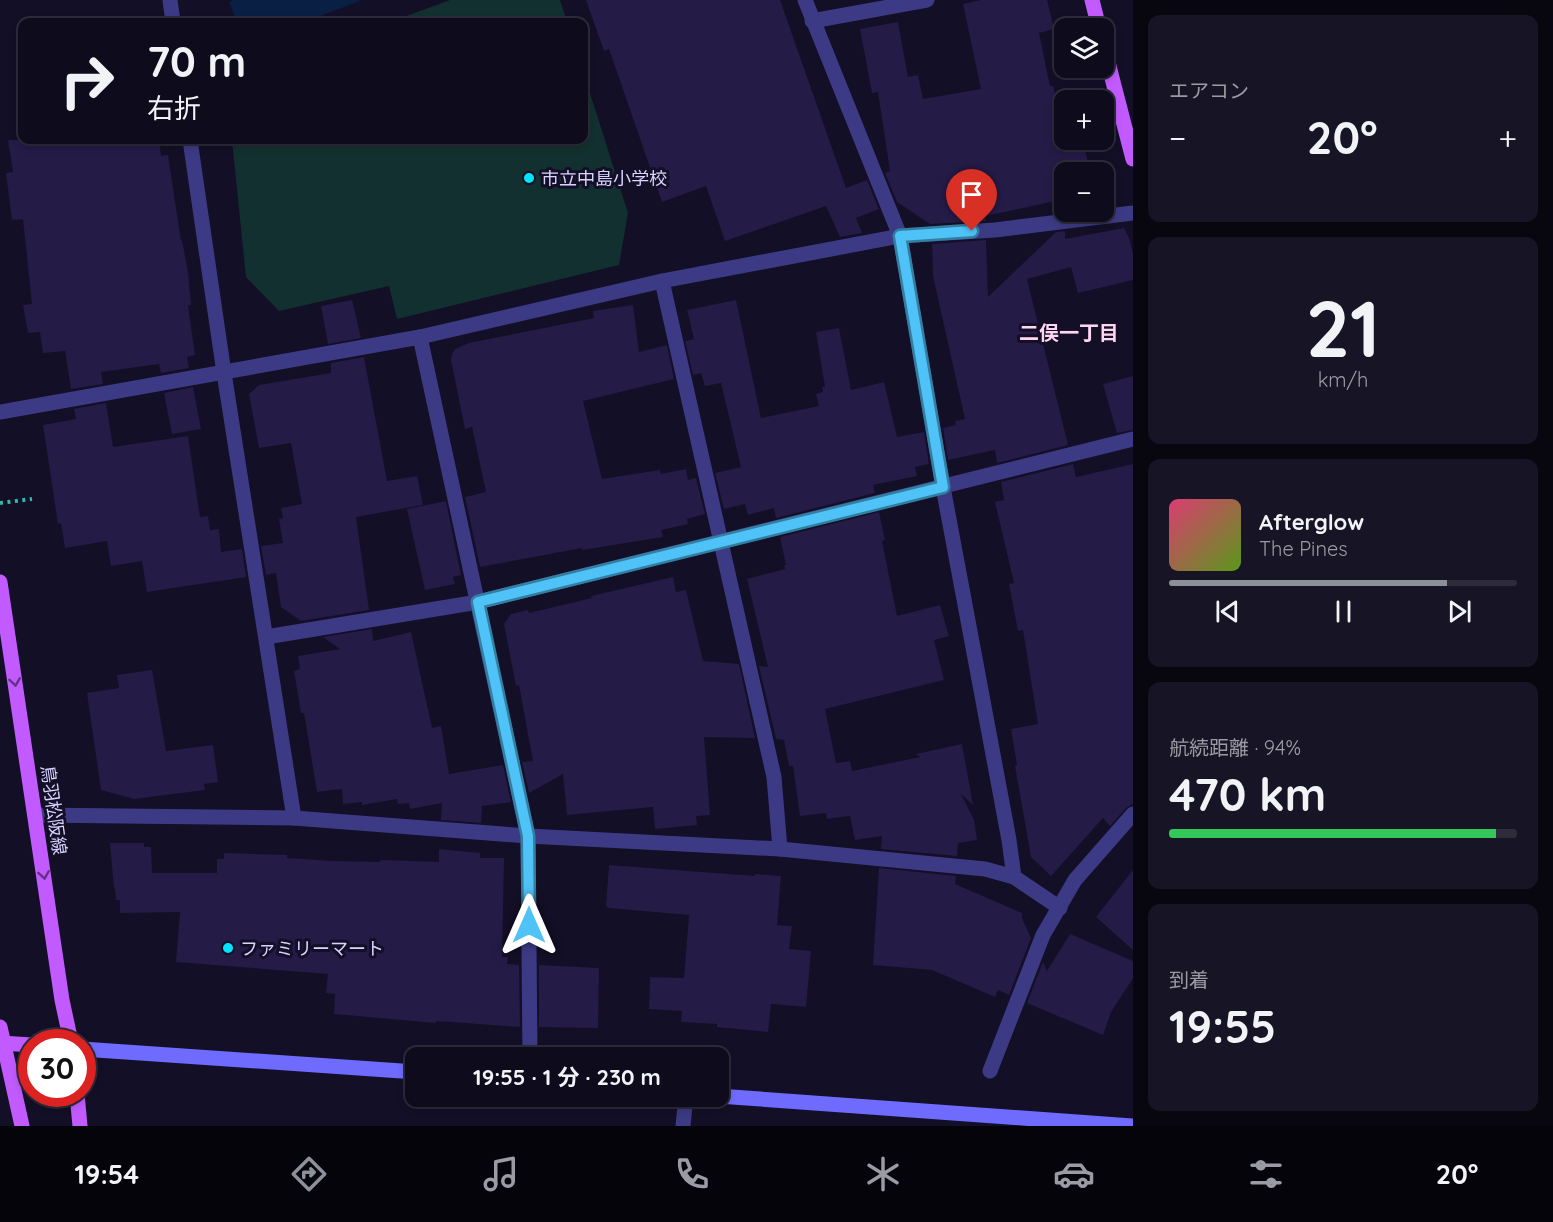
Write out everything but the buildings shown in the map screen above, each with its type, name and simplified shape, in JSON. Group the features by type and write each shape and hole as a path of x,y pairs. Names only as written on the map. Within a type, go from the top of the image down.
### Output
{"main road":[{"path":"1092,0 1096,18"},
{"path":"1112,78 1133,159"},
{"name":"鳥羽松阪線","path":"0,582 68,1029"},
{"path":"0,1027 22,1126"},
{"path":"2,1043 18,1044"},
{"path":"78,1107 80,1126"}],"street":[{"path":"170,0 172,18"},
{"path":"805,0 900,236 1014,878"},
{"path":"813,21 927,0"},
{"path":"191,144 294,818"},
{"path":"0,412 420,337 662,281 900,236 995,230 1133,213"},
{"path":"662,281 774,777 780,849"},
{"path":"420,337 528,836 530,1047"},
{"path":"266,637 478,602 1133,439"},
{"path":"990,1071 1043,935 1075,880 1133,814"},
{"path":"35,815 294,818 528,836 780,849 984,869 1014,878 1060,908"},
{"path":"96,1050 405,1071"},
{"path":"729,1097 966,1120 1132,1126"},
{"path":"683,1126 685,1107"}],"path":[{"path":"0,503 32,499"}],"green space":[{"path":"450,0 560,0 566,18 401,18"},
{"path":"588,87 628,213 619,265 397,319 389,286 279,311 246,277 232,144 588,144"}],"water":[{"path":"234,0 360,1 315,18 235,18 229,2"}],"place":[{"name":"市立中島小学校","path":"529,178"},
{"name":"ファミリーマート","path":"228,948"}],"district":[{"name":"二俣一丁目","path":"1069,332"}],"route":[{"path":"529,925 528,836 478,602 943,487 900,236 972,231"}]}
